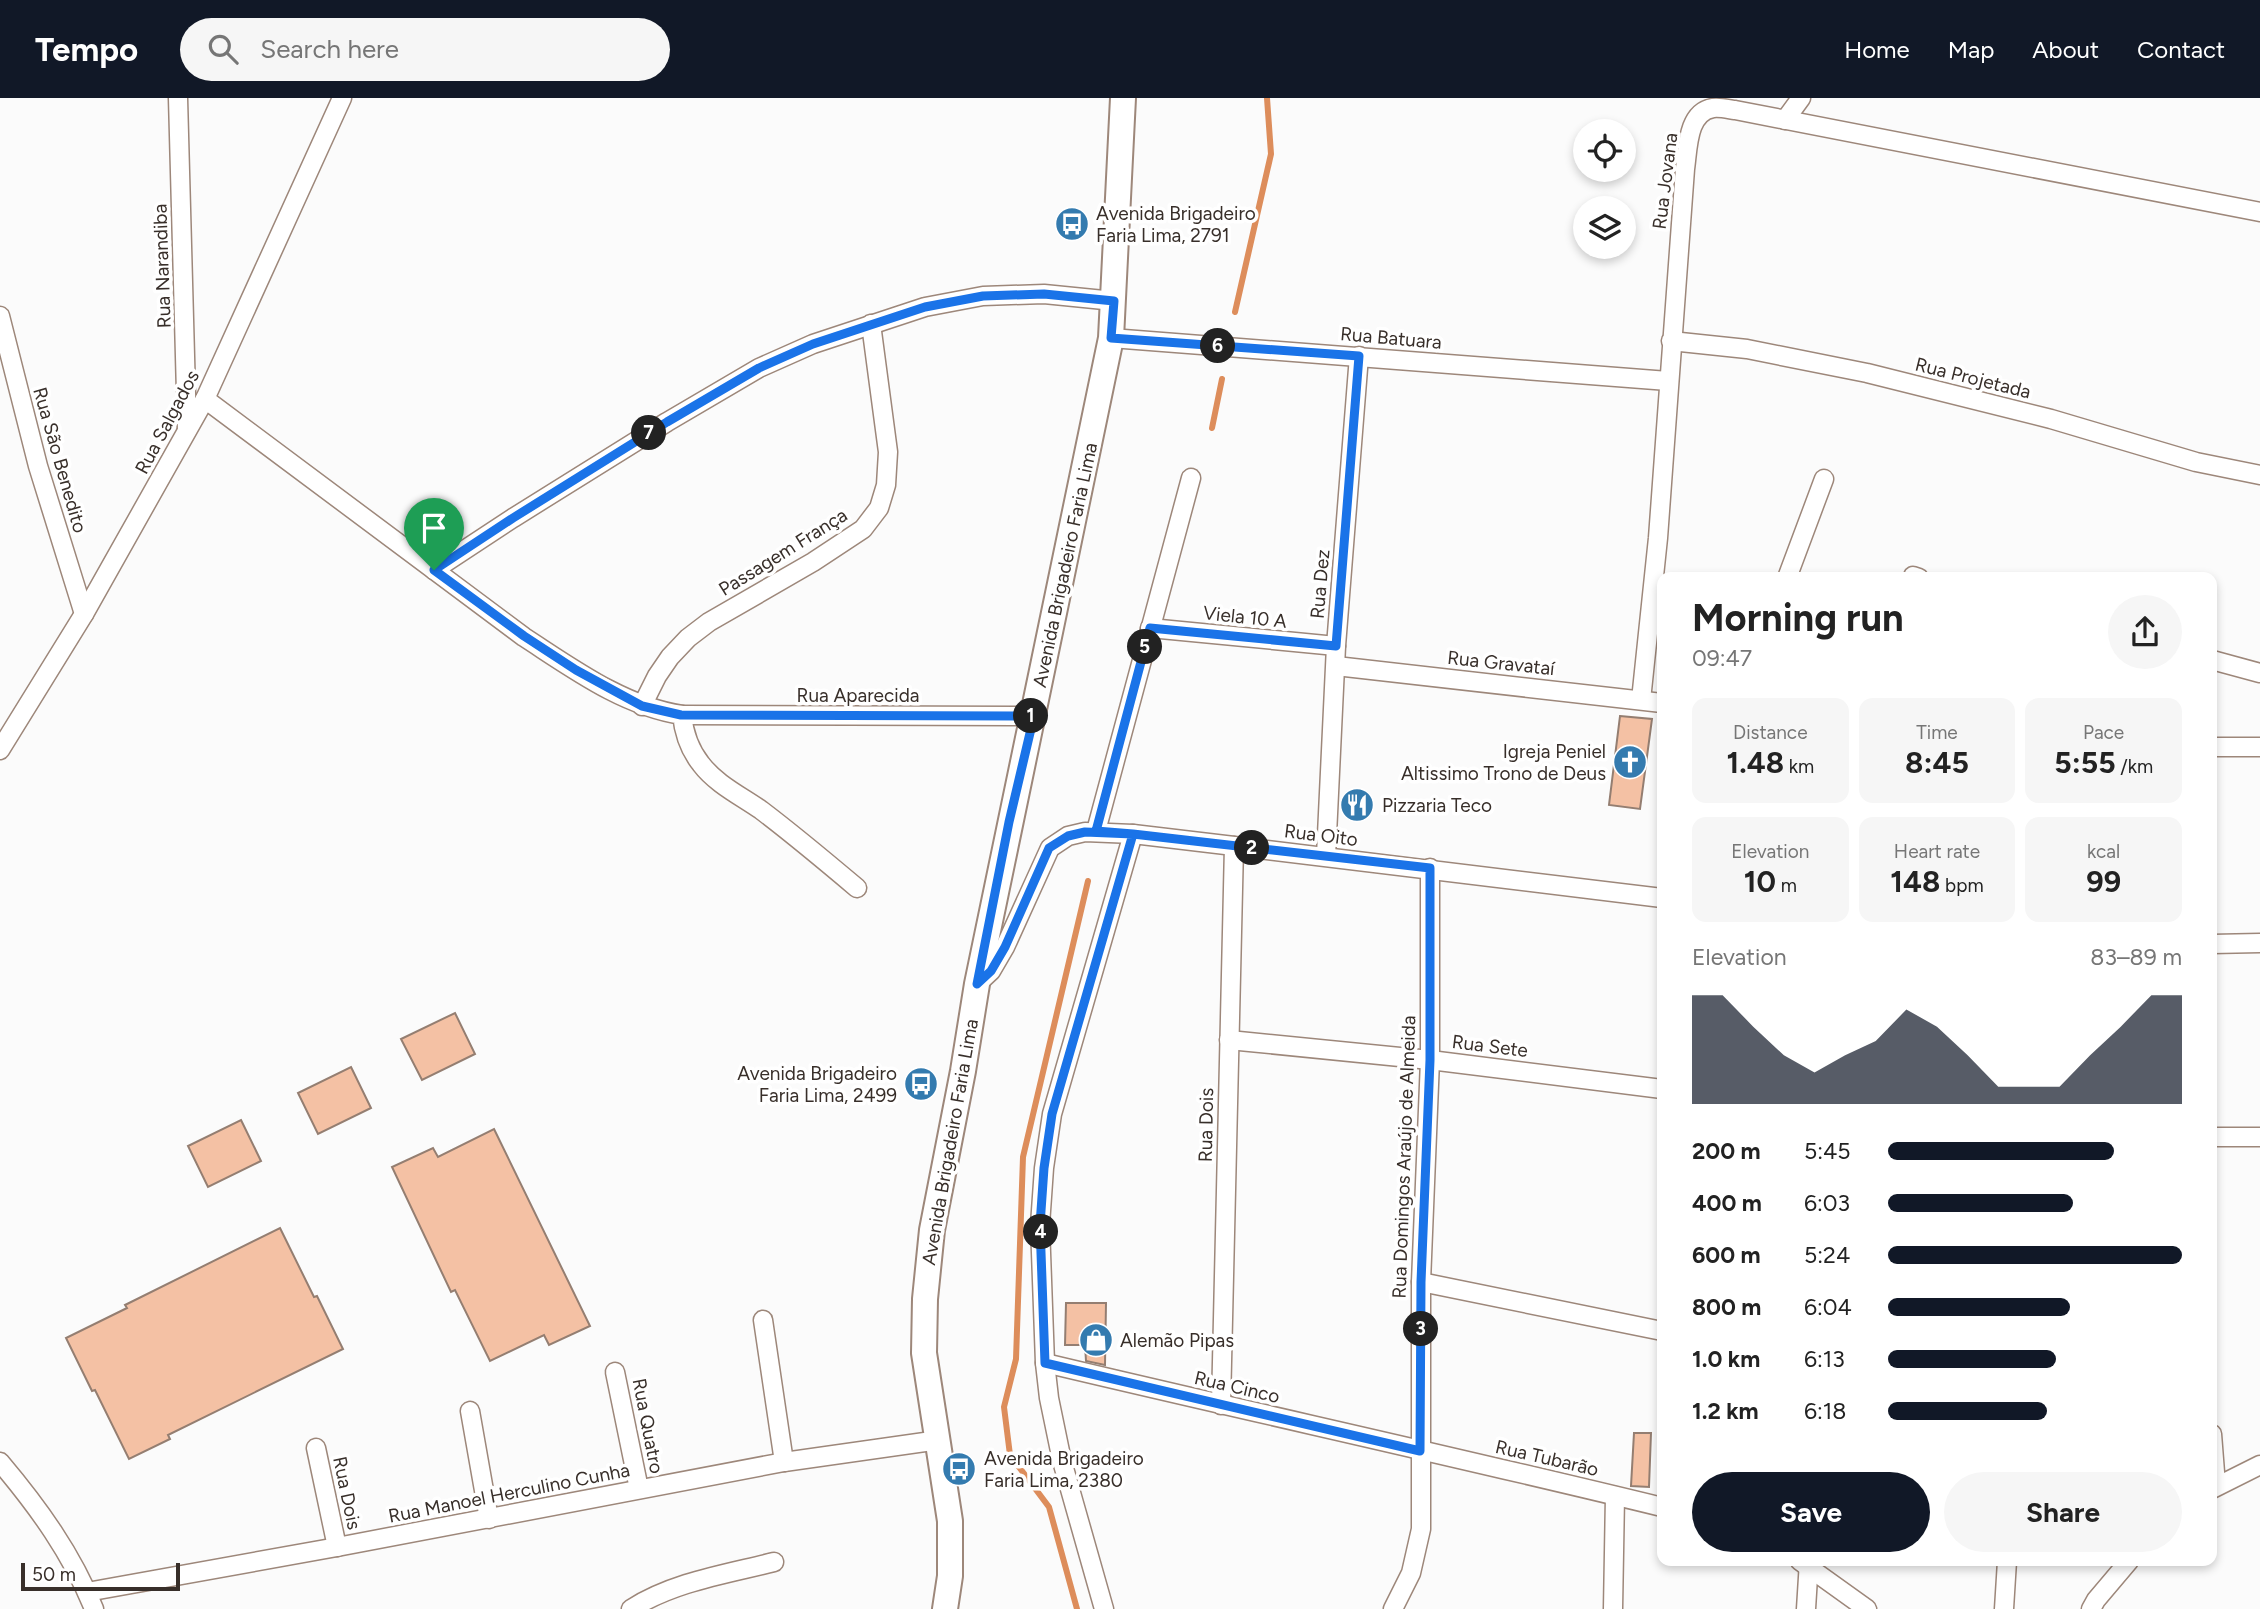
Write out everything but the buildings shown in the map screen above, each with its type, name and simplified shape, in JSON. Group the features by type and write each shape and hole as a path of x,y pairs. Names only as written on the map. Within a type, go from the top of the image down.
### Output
{"main road":[{"name":"Avenida Brigadeiro Faria Lima","path":"945,1609 950,1576 950,1521 924,1353 925,1299 932,1230 1009,822 1034,716 1111,338 1123,98"}],"street":[{"name":"Rua Narandiba","path":"178,98 187,433"},
{"name":"Rua Salgados","path":"0,750 84,614 205,400 342,98"},
{"path":"1784,120 1801,98"},
{"name":"Rua Jovana","path":"1640,700 1658,538 1685,169 1691,130 1698,115 1712,108 1723,109 2260,212"},
{"path":"434,570 557,491 759,368 813,344 925,307 983,296 1044,294 1114,301"},
{"name":"Rua São Benedito","path":"0,316 38,466 84,614"},
{"name":"Passagem França","path":"642,706 657,676 688,638 709,622 813,562 863,529 879,508 886,485 888,452 871,324"},
{"name":"Rua Batuara","path":"1111,338 1668,381"},
{"name":"Rua Projetada","path":"1671,341 1747,349 1867,373 2051,419 2196,462 2260,475"},
{"name":"Rua Dez","path":"1326,856 1336,646 1359,356"},
{"name":"Rua Aparecida","path":"205,400 534,643 576,670 642,706 681,715 1034,716"},
{"path":"1096,831 1191,478"},
{"path":"1789,572 1824,479"},
{"name":"Viela 10 A","path":"1150,628 1336,646"},
{"path":"2217,661 2260,673"},
{"name":"Rua Gravataí","path":"1336,666 1657,702"},
{"path":"681,715 684,733 692,752 703,767 807,846 857,888"},
{"path":"2217,747 2260,747"},
{"name":"Rua Oito","path":"977,984 991,971 1005,947 1049,848 1068,836 1096,831 1430,868 1657,897"},
{"path":"1104,1609 1062,1461 1049,1398 1045,1363 1040,1225 1044,1168 1052,1114 1133,834"},
{"name":"Rua Dois","path":"1221,1405 1234,846"},
{"name":"Rua Domingos Araújo de Almeida","path":"1394,1609 1411,1573 1421,1529 1421,1282 1430,1060 1430,868"},
{"path":"2217,944 2260,943"},
{"name":"Rua Sete","path":"1229,1040 1430,1060 1657,1087"},
{"path":"2217,1138 2260,1137"},
{"path":"1421,1282 1657,1330"},
{"path":"763,1320 784,1462"},
{"name":"Rua Cinco","path":"1045,1363 1420,1451"},
{"name":"Rua Quatro","path":"615,1371 639,1489"},
{"path":"470,1411 489,1519"},
{"name":"Rua Manoel Herculino Cunha","path":"91,1600 337,1547 639,1489 784,1462 939,1440"},
{"name":"Rua Dois","path":"316,1448 337,1547"},
{"name":"Rua Tubarão","path":"1420,1451 1531,1474 1657,1506"},
{"path":"0,1462 30,1497 55,1534 91,1600"},
{"path":"2217,1486 2260,1465"},
{"path":"1613,1609 1615,1496"},
{"path":"631,1609 678,1587 774,1562"},
{"path":"1806,1566 1806,1609"},
{"path":"1811,1566 1867,1609"},
{"path":"2004,1609 2007,1566"},
{"path":"2091,1606 2125,1566"}],"waterway":[{"path":"1235,312 1271,154 1267,98"},
{"path":"1212,428 1222,379"},
{"path":"1077,1609 1049,1507 1010,1455 1004,1407 1016,1359 1023,1157 1088,881"}],"place":[{"name":"Avenida Brigadeiro Faria Lima, 2791","path":"1072,224"},
{"name":"Igreja Peniel Altissimo Trono de Deus","path":"1630,762"},
{"name":"Pizzaria Teco","path":"1357,805"},
{"name":"Avenida Brigadeiro Faria Lima, 2499","path":"921,1084"},
{"name":"Alemão Pipas","path":"1096,1340"},
{"name":"Avenida Brigadeiro Faria Lima, 2380","path":"959,1469"}],"route":[{"path":"434,570 524,636 576,670 642,706 661,712 681,715 1034,716 1009,822 977,984 991,971 1005,947 1049,848 1068,836 1096,831 1133,834 1430,868 1430,1060 1421,1282 1420,1451 1045,1363 1040,1225 1044,1168 1052,1114 1133,834 1096,831 1150,628 1336,646 1359,356 1111,338 1114,301 1044,294 983,296 925,307 813,344 759,368 667,422 434,570"}]}
